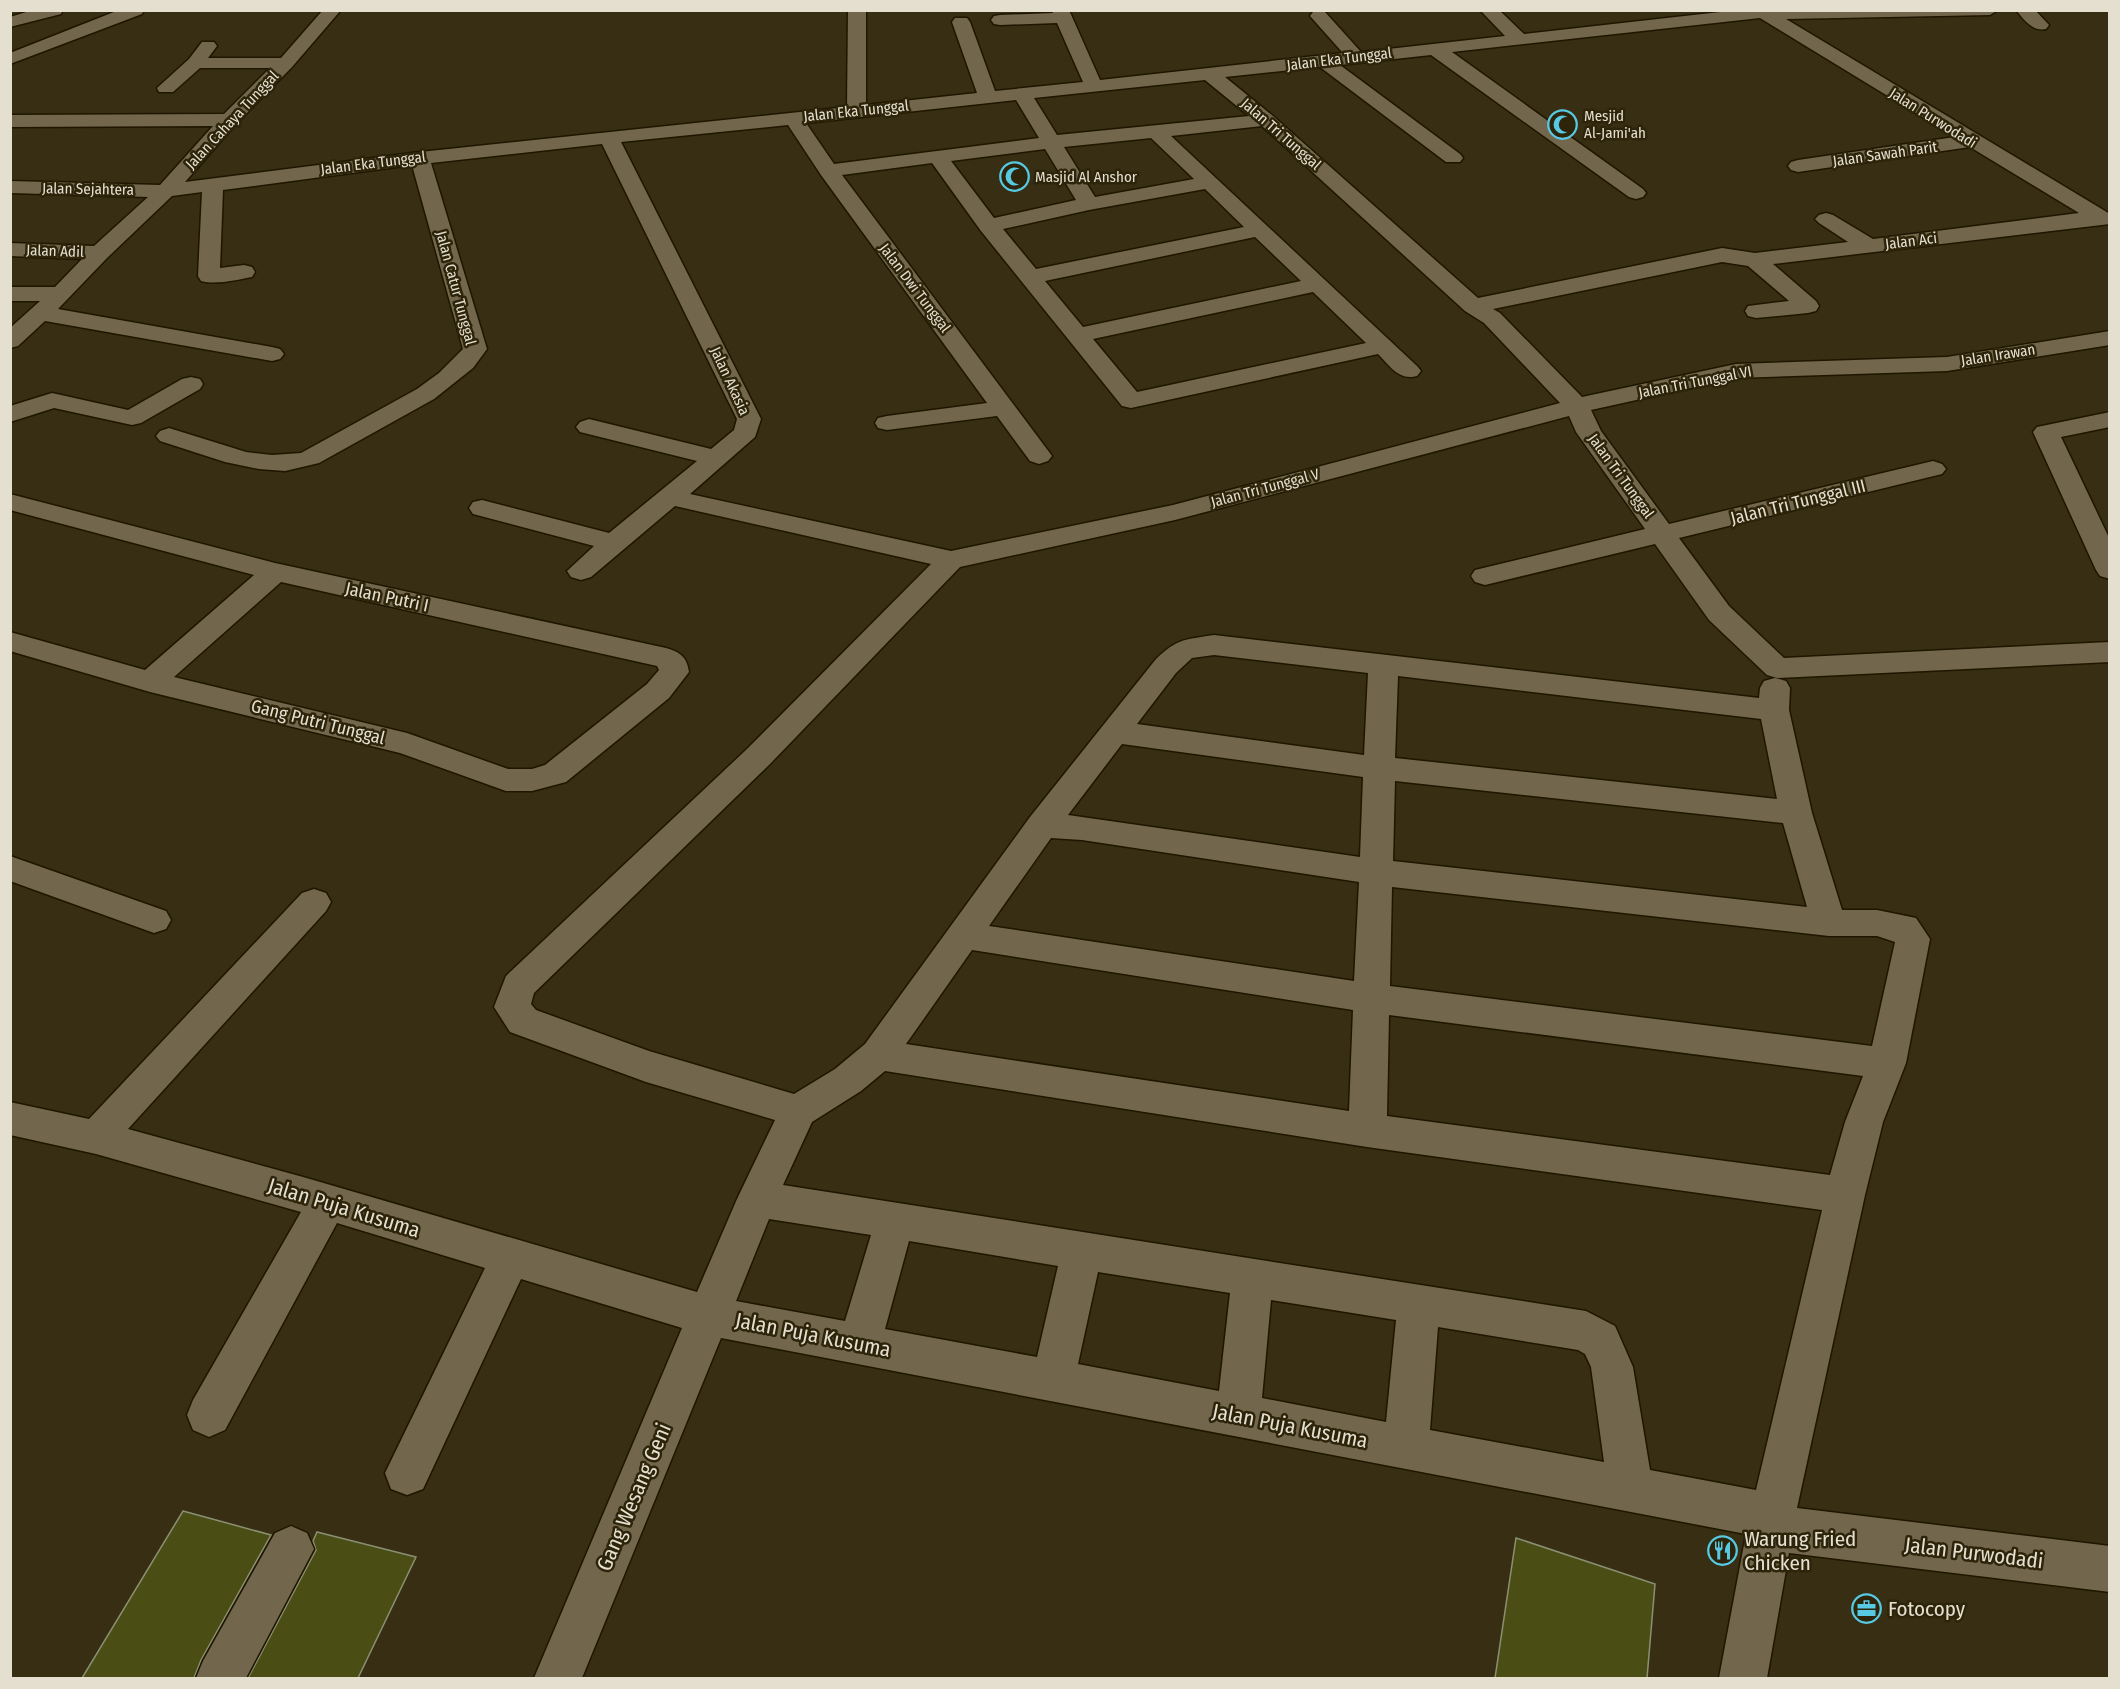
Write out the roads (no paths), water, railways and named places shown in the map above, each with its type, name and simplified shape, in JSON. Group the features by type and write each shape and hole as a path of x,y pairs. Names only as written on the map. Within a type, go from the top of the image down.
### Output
{"street":[{"path":"11,22 56,10"},
{"path":"286,63 333,10"},
{"path":"856,111 857,10"},
{"path":"1488,10 1519,39"},
{"name":"Jalan Eka Tunggal","path":"166,190 420,158 1760,12 1799,15 1990,10"},
{"path":"2024,10 2040,25"},
{"path":"85,11 130,12"},
{"path":"10,59 130,12"},
{"name":"Jalan Purwodadi","path":"1760,12 2104,220"},
{"path":"1000,20 1061,14 1094,86"},
{"path":"1319,16 1356,57"},
{"path":"961,22 988,97"},
{"path":"166,88 195,63 213,40"},
{"path":"1434,48 1636,193"},
{"path":"1324,61 1453,158"},
{"name":"Jalan Cahaya Tunggal","path":"195,63 286,63"},
{"name":"Jalan Cahaya Tunggal","path":"166,190 229,120 286,63"},
{"name":"Jalan Tri Tunggal","path":"1208,73 1266,120 1473,306 1492,318 1577,406 1589,432 1719,613 1777,668"},
{"path":"1022,94 1089,204"},
{"name":"Jalan Dwi Tunggal","path":"793,118 828,171 1039,456"},
{"path":"10,121 229,120"},
{"path":"828,171 1051,142 1266,120"},
{"path":"1156,132 1409,371"},
{"name":"Jalan Akasia","path":"580,571 746,432 749,419 609,138"},
{"name":"Jalan Sawah Parit","path":"1798,166 1971,141"},
{"path":"937,156 989,226 1131,401 1383,346"},
{"name":"Jalan Catur Tunggal","path":"258,462 295,463 310,458 444,383 471,357 475,349 420,158"},
{"path":"989,226 1089,204 1211,182"},
{"path":"213,184 209,276 244,272"},
{"name":"Jalan Sejahtera","path":"10,187 166,190"},
{"path":"10,341 61,294 99,252 166,190"},
{"path":"1826,219 1870,246"},
{"name":"Jalan Aci","path":"1473,306 1722,255 1755,260 2104,220"},
{"path":"1031,277 1259,230"},
{"name":"Jalan Adil","path":"10,249 99,252"},
{"path":"1755,260 1808,306 1756,311"},
{"path":"1076,335 1316,285"},
{"path":"10,294 61,294"},
{"path":"40,313 272,354"},
{"name":"Jalan Irawan","path":"1886,366 1947,364 2109,338"},
{"name":"Jalan Tri Tunggal VI","path":"1577,406 1736,371 1886,366"},
{"path":"10,416 52,400 132,418 191,384"},
{"path":"169,436 184,438 211,450 258,462 344,414 408,403"},
{"name":"Jalan Tri Tunggal V","path":"951,560 1175,512 1577,406"},
{"path":"887,423 1004,408"},
{"path":"2109,419 2046,432 2109,570"},
{"path":"589,427 715,458"},
{"name":"Jalan Tri Tunggal III","path":"1485,576 1933,469"},
{"path":"669,497 951,560"},
{"name":"Jalan Putri I","path":"10,502 275,572 666,658 673,663 674,672 658,691 609,729"},
{"path":"482,508 614,543"},
{"path":"951,560 758,757 519,986 512,1007 523,1021 646,1066 798,1111 848,1080 878,1055 1042,825 1166,666 1183,650 1214,645 1774,710"},
{"path":"150,682 275,572"},
{"name":"Gang Putri Tunggal","path":"10,641 150,682 407,744 506,780 532,780 555,774 609,729"},
{"path":"1829,923 1796,813 1774,710 1777,668 2109,652"},
{"path":"1367,1130 1383,665"},
{"path":"1114,732 1380,768 1796,813"},
{"path":"1042,825 1082,828 1376,872 1829,923 1877,923 1904,928 1911,934 1913,939 1887,1063 1864,1122 1845,1195 1771,1522 1743,1678"},
{"path":"10,868 154,920"},
{"path":"96,1137 314,902"},
{"path":"962,935 1371,998 1887,1063"},
{"path":"878,1055 1367,1130 1845,1195"},
{"name":"Gang Wesang Geni","path":"558,1678 757,1199 798,1111"},
{"name":"Jalan Puja Kusuma","path":"10,1118 96,1137 710,1316 1630,1490 1771,1522"},
{"path":"757,1199 1586,1331 1600,1340 1612,1367 1630,1490"},
{"path":"209,1415 327,1203"},
{"path":"859,1344 894,1221"},
{"path":"1053,1381 1082,1250"},
{"path":"407,1473 510,1257"},
{"path":"1238,1416 1252,1278"},
{"path":"1406,1448 1419,1304"},
{"name":"Jalan Purwodadi","path":"1771,1522 1839,1537 2109,1569"},
{"path":"220,1678 291,1549"}],"place":[{"name":"Mesjid Al-Jami'ah","path":"1563,125"},
{"name":"Masjid Al Anshor","path":"1014,177"},
{"name":"Warung Fried Chicken","path":"1723,1551"},
{"name":"Fotocopy","path":"1867,1609"}]}
